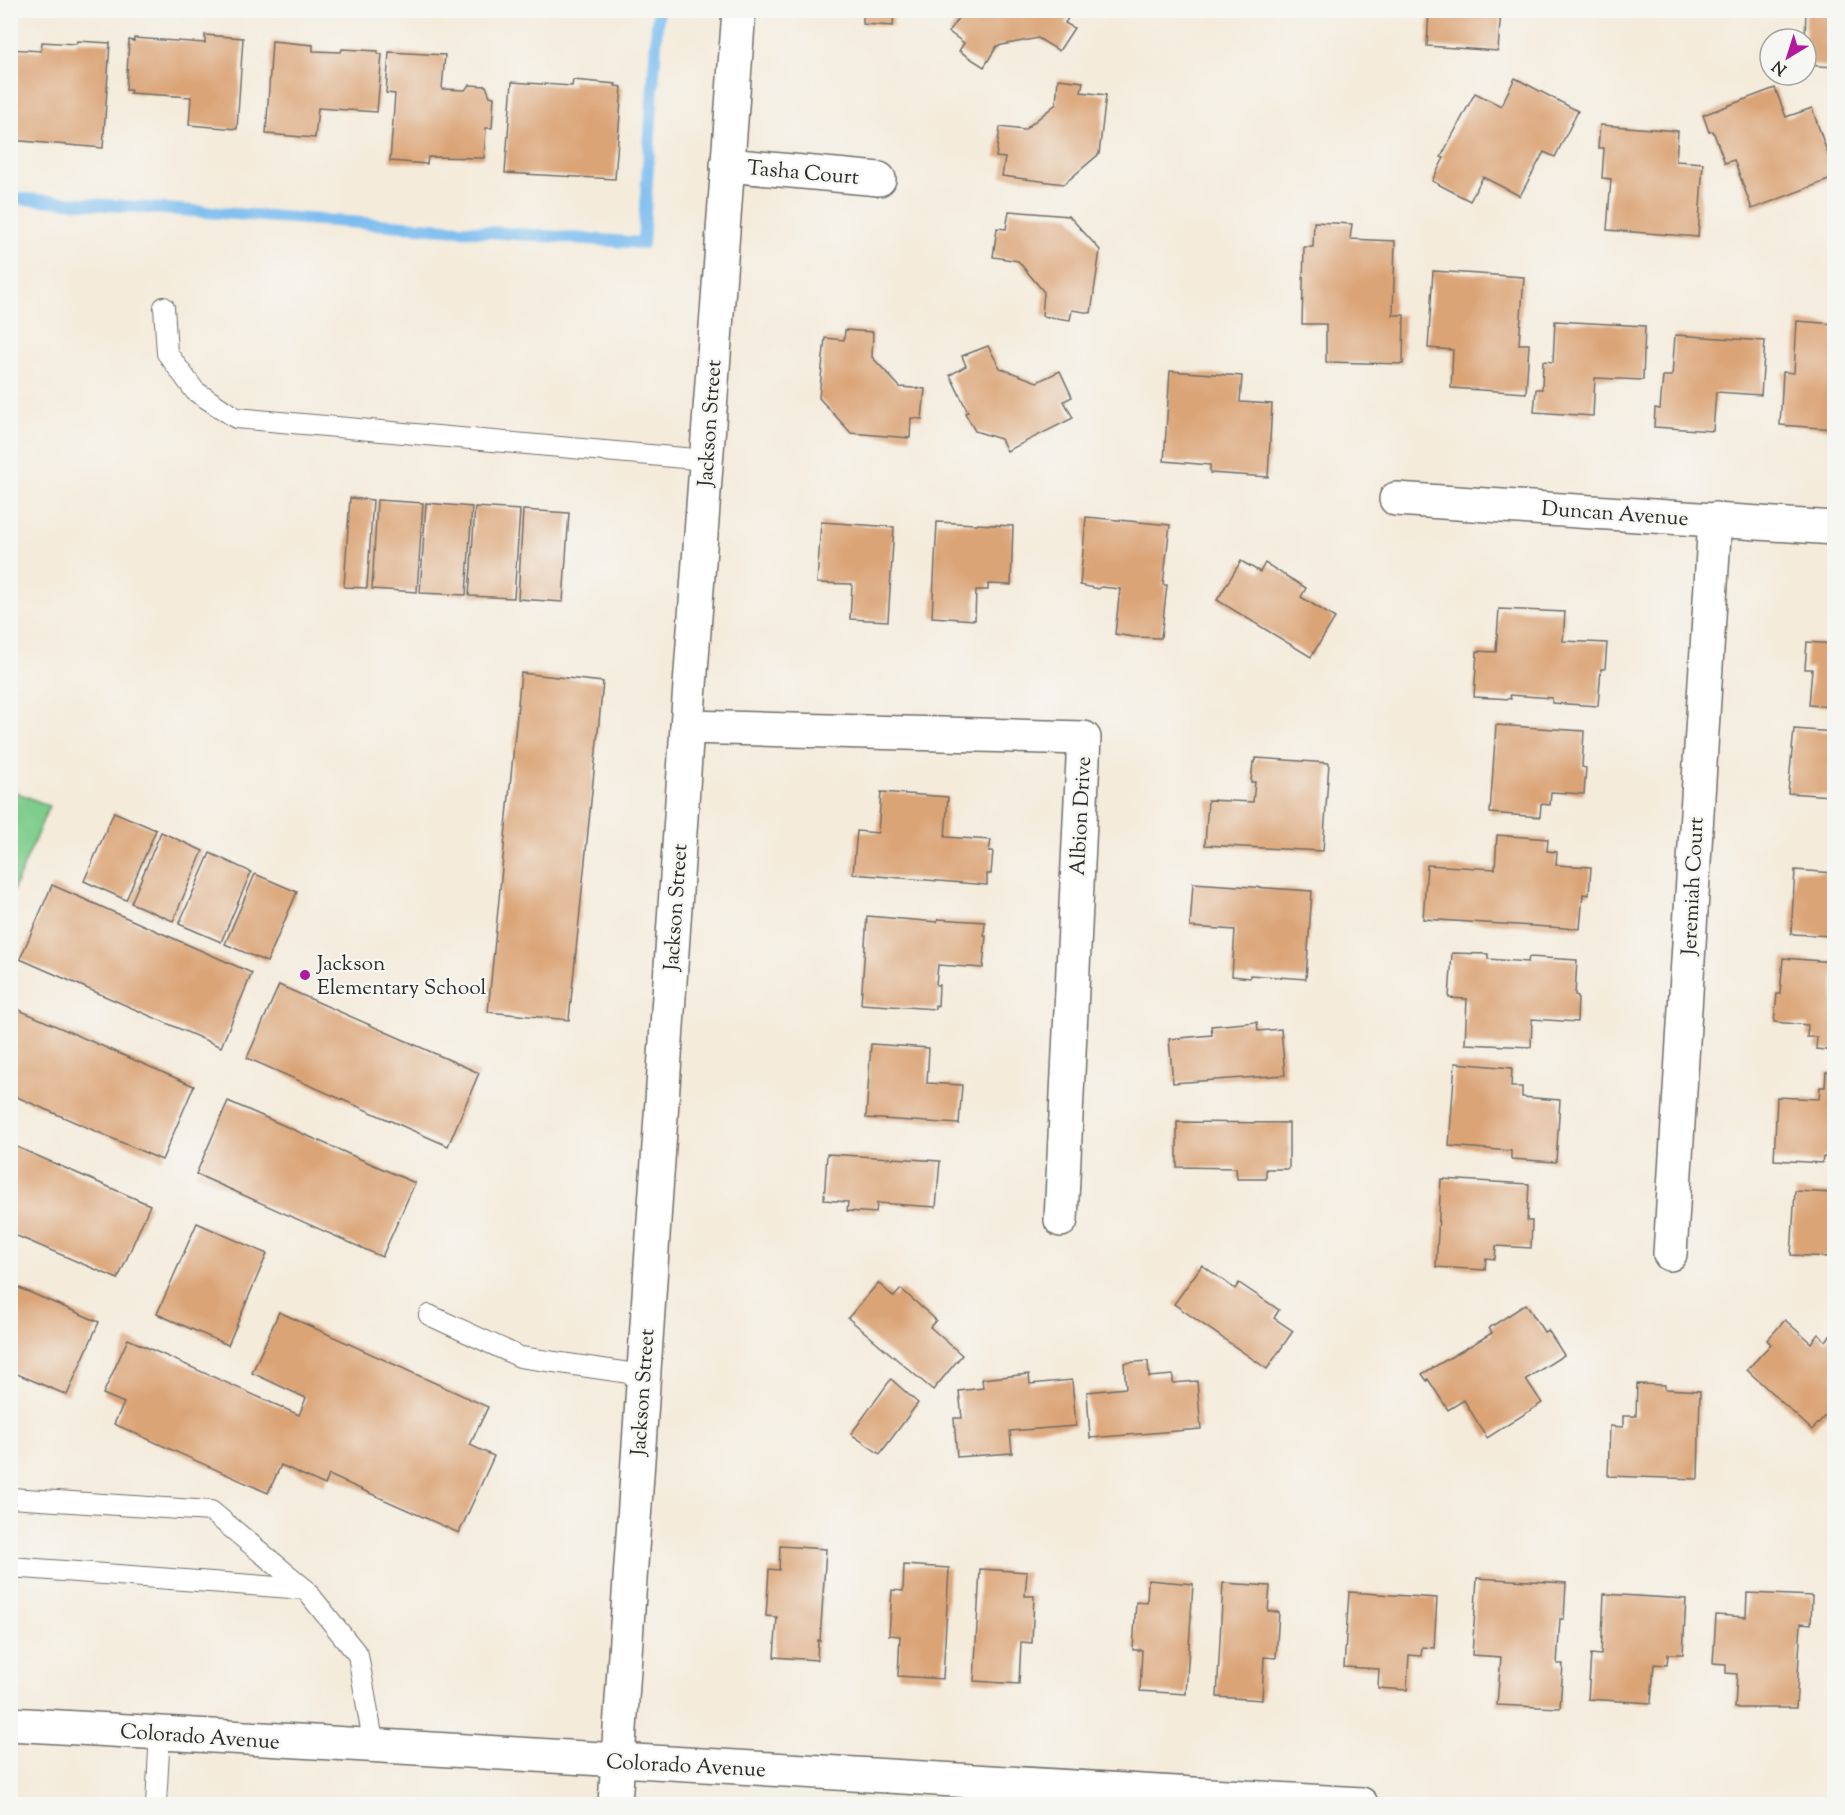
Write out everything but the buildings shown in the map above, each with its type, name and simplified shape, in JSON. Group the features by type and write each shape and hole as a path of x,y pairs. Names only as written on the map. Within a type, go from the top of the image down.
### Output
{"street":[{"name":"Jackson Street","path":"615,1804 687,727 739,10"},
{"name":"Tasha Court","path":"727,165 879,179"},
{"name":"Duncan Avenue","path":"1396,500 1834,528"},
{"name":"Jeremiah Court","path":"1670,1254 1715,519"},
{"name":"Albion Drive","path":"687,727 1084,738 1061,1220"},
{"name":"Colorado Avenue","path":"10,1724 1352,1804"}],"lane":[{"path":"164,307 167,353 195,391 236,418 706,460"},
{"path":"429,1315 520,1358 643,1375"},
{"path":"10,1498 211,1511 305,1590 358,1655 374,1747"},
{"path":"10,1567 305,1590"},
{"path":"156,1804 160,1734"}],"green space":[{"path":"11,790 49,806 11,896"}],"waterway":[{"path":"10,198 643,243 658,10"}],"place":[{"name":"Jackson Elementary School","path":"305,975"}]}
